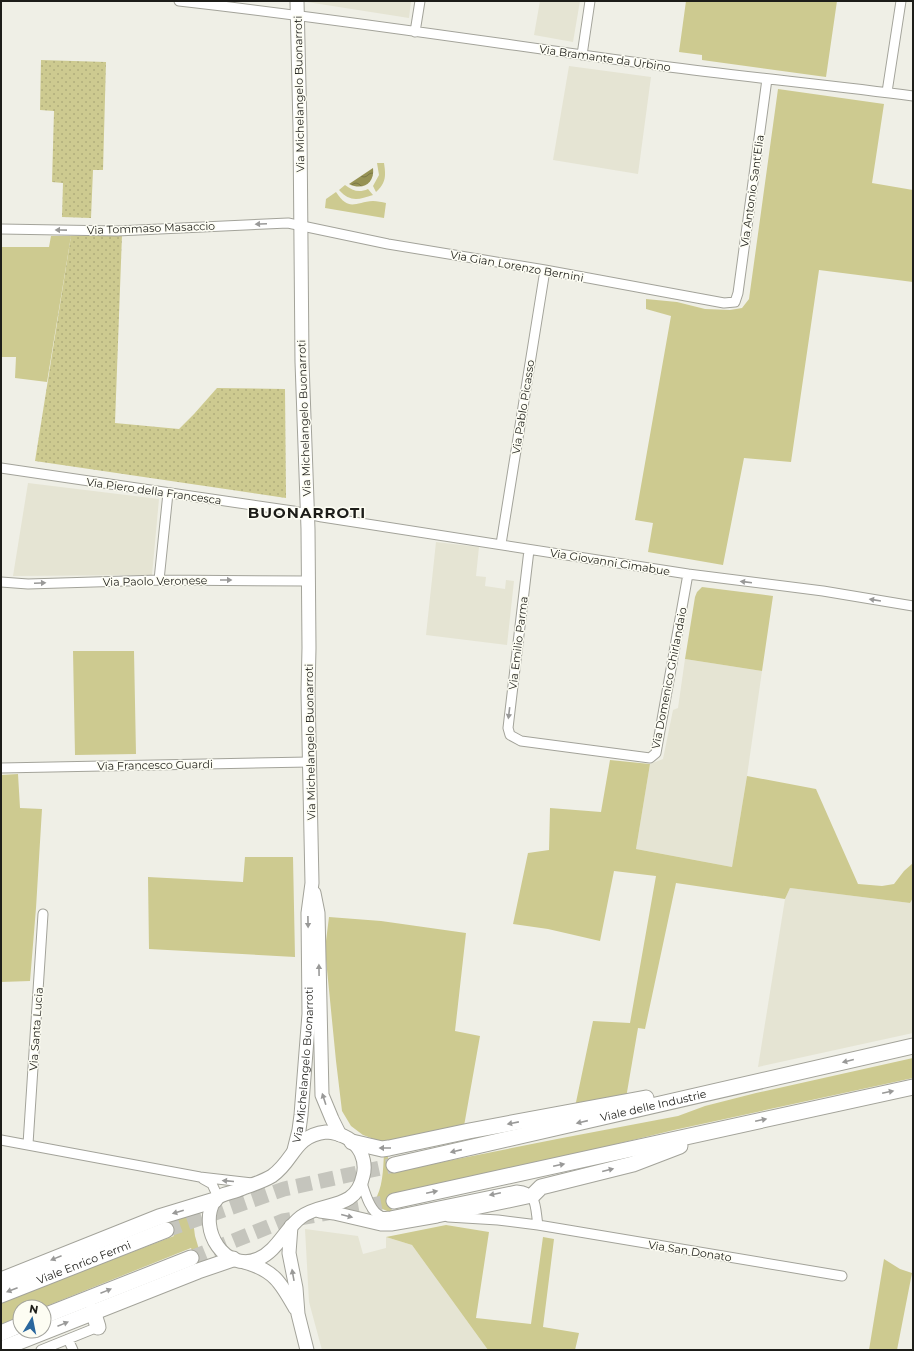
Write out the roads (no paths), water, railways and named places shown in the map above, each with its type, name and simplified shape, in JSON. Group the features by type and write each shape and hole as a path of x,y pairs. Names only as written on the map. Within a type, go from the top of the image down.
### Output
{"main road":[{"name":"Viale delle Industrie","path":"394,1165 913,1046"},
{"path":"394,1201 913,1087"},
{"path":"346,1138 382,1148 389,1148 469,1131 698,1088 730,1089"},
{"path":"532,1196 541,1187 633,1164 723,1129"},
{"path":"1,1280 159,1217 217,1199"},
{"name":"Viale Enrico Fermi","path":"1,1295 166,1230"},
{"path":"52,1313 191,1258"},
{"path":"1,1349 198,1271 238,1260"},
{"path":"94,1312 98,1328"},
{"path":"1,1332 12,1328"}],"street":[{"name":"Via Bramante da Urbino","path":"179,1 298,14 582,55 913,96"},
{"name":"Via Michelangelo Buonarroti","path":"294,1150 301,1115 309,1014 308,913 312,883 309,762 307,514 302,354 300,128 297,1"},
{"path":"415,32 420,1"},
{"path":"582,55 590,1"},
{"path":"887,92 901,1"},
{"name":"Via Antonio Sant'Elia","path":"735,302 739,286 767,79"},
{"name":"Via Tommaso Masaccio","path":"1,229 117,231 288,223 300,226"},
{"name":"Via Gian Lorenzo Bernini","path":"300,226 388,244 545,270 724,303 735,302"},
{"name":"Via Pablo Picasso","path":"501,544 545,270"},
{"name":"Via Piero della Francesca","path":"1,468 307,514"},
{"path":"159,580 168,493"},
{"name":"Via Giovanni Cimabue","path":"307,514 501,544 529,550 688,574 823,591 913,606"},
{"name":"Via Emilio Parma","path":"510,736 508,728 529,550"},
{"name":"Via Domenico Ghirlandaio","path":"510,736 521,741 650,758 656,753 688,574"},
{"name":"Via Paolo Veronese","path":"1,582 28,584 159,580 308,581"},
{"name":"Via Francesco Guardi","path":"1,768 309,762"},
{"name":"Via Michelangelo Buonarroti","path":"312,883 318,913 322,1095 332,1119 346,1138"},
{"name":"Via Santa Lucia","path":"28,1144 43,914"},
{"path":"298,1314 284,1289 275,1277 259,1267 224,1254 216,1246 212,1237 210,1218 212,1206 217,1199 255,1184 276,1172 288,1161 299,1144 310,1136 318,1133 326,1132 346,1138 358,1147 364,1164 362,1183 365,1194 374,1212 382,1216 391,1216 517,1190 528,1192 532,1196 538,1225"},
{"path":"1,1140 200,1177 255,1184"},
{"path":"200,1177 212,1184 217,1199"},
{"path":"238,1260 254,1260 268,1253 291,1226 301,1217 313,1210 335,1205 346,1200 353,1195 362,1183"},
{"path":"313,1210 334,1213 381,1224 401,1223 532,1196"},
{"name":"Via San Donato","path":"437,1216 498,1220 538,1225 842,1276"},
{"path":"291,1226 289,1253 296,1288 298,1314 306,1350"},
{"path":"41,1350 98,1328"},
{"path":"68,1339 73,1350"}],"water":[{"path":"373,168 372,178 367,184 359,187 349,184"}],"tunnel":[{"path":"166,1230 284,1189 394,1165"},
{"path":"191,1258 283,1221 394,1201"}],"district":[{"name":"BUONARROTI","path":"307,512"}]}
